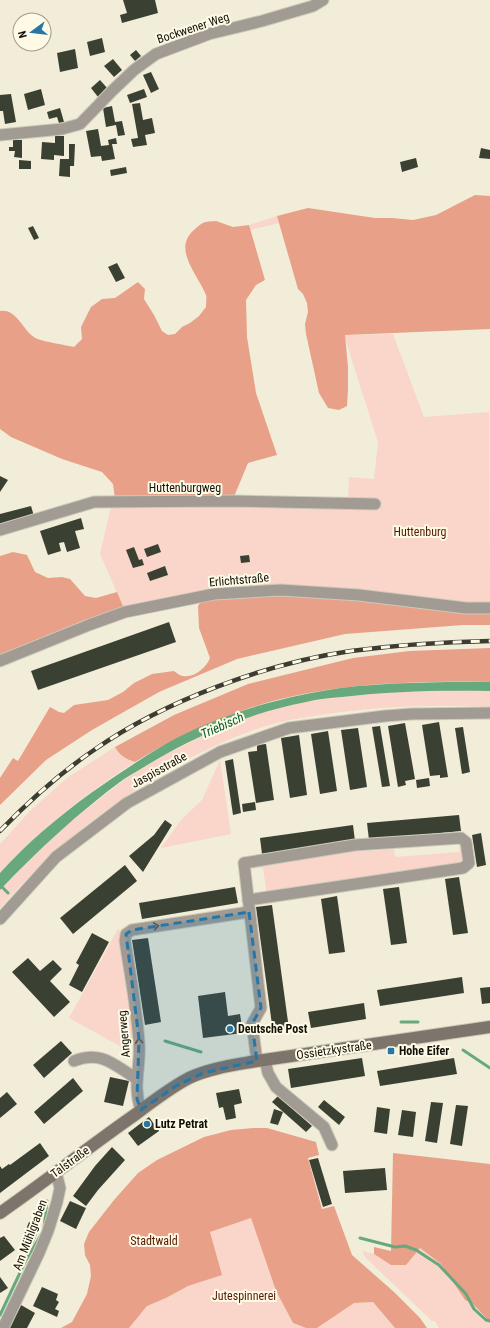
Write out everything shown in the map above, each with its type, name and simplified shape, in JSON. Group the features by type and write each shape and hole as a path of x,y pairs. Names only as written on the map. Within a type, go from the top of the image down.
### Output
{"main road":[{"name":"Ossietzkystraße","path":"203,1073 261,1061 490,1027"},
{"name":"Talstraße","path":"1,1210 176,1086 203,1073"}],"street":[{"name":"Bockwener Weg","path":"0,135 62,129 80,124 134,70 156,54 209,34 262,21 313,6 324,0"},
{"name":"Huttenburgweg","path":"0,530 94,502 232,501 375,504"},
{"name":"Erlichtstraße","path":"0,661 125,612 214,594 281,590 358,595 466,608 490,608"},
{"name":"Jaspisstraße","path":"0,919 56,857 127,803 220,752 289,728 411,714 490,713"},
{"path":"248,900 463,868 469,863 466,842 461,838 355,845 244,863 249,912 261,1008 252,1024 261,1061 276,1087 324,1127 332,1145"},
{"name":"Angerweg","path":"74,1061 83,1058 100,1057 137,1079 140,1056 139,1039 125,942 126,934 132,930 249,912"},
{"path":"137,1079 137,1099 141,1110"},
{"name":"Am Mühlgraben","path":"3,1328 48,1231 60,1188 56,1172"}],"highlighted area":[{"path":"249,912 261,1008 252,1024 257,1061 203,1073 176,1086 141,1110 137,1099 139,1039 126,934 132,930"}],"green space":[{"path":"475,195 490,196 490,329 345,335 348,367 347,406 339,410 328,408 319,393 306,334 305,324 308,312 307,303 303,294 298,289 277,216 308,208 375,218 413,220 436,215"},
{"path":"277,216 279,223 250,230 249,225"},
{"path":"216,221 233,227 249,225 265,280 256,285 246,300 247,337 256,393 277,455 248,463 233,499 115,499 113,484 102,472 62,459 11,437 0,429 0,311 11,313 19,320 30,334 37,338 74,347 82,339 81,327 91,307 102,299 115,298 138,282 145,289 144,299 162,331 168,335 175,334 182,327 199,316 206,307 206,295 189,262 185,245 188,237 202,223"},
{"name":"Huttenburg","path":"393,334 424,417 489,412 490,608 281,590 125,611 100,554 111,506 348,498 349,477 374,479 378,442 344,335"},
{"path":"13,552 27,555 35,572 48,578 62,577 70,579 85,596 96,598 117,592 125,611 0,661 0,556"},
{"path":"265,590 490,608 490,625 463,625 345,634 237,659 159,692 92,730 46,760 0,805 0,778 13,758 18,761 50,707 64,713 74,705 108,700 123,692 134,683 152,674 174,671 182,676 187,676 199,672 203,669 210,658 199,628 198,606 205,596"},
{"path":"490,648 490,682 425,682 360,686 327,690 295,696 233,714 182,736 135,762 124,757 115,747 174,715 248,684 353,658 409,651"},
{"path":"400,691 490,691 490,707 408,706 327,714 273,724 238,736 204,751 156,777 84,827 20,886 0,908 0,890 71,821 125,779 168,753 213,731 260,713 307,701"},
{"path":"115,747 124,757 135,762 81,799 47,827 0,873 0,844 30,811 67,778"},
{"path":"220,760 231,834 161,848 181,820 202,800"},
{"path":"459,843 461,846 463,864 267,895 263,868 248,869 249,867 360,850 371,851 394,849 395,857 460,852"},
{"path":"118,929 122,932 137,1040 125,1037 120,1046 69,1018"},
{"name":"Stadtwald","path":"267,1128 316,1142 319,1155 308,1158 322,1209 334,1206 352,1255 394,1292 420,1318 427,1328 395,1328 373,1302 354,1303 317,1328 306,1328 293,1323 276,1291 251,1218 210,1232 222,1275 188,1286 147,1306 129,1328 61,1328 72,1322 87,1294 91,1276 90,1265 85,1255 84,1244 89,1232 114,1200 138,1173 157,1160 204,1137 231,1130"},
{"path":"393,1153 490,1164 490,1322 473,1304 465,1300 441,1264 420,1248 406,1265 391,1265 374,1254 374,1247 391,1251"},
{"name":"Jutespinnerei","path":"251,1218 276,1292 293,1323 306,1328 129,1328 147,1306 188,1286 221,1275 210,1232"},
{"path":"420,1248 441,1264 465,1300 473,1304 490,1322 490,1328 439,1328 435,1321 432,1321 365,1257 362,1251 374,1254 391,1265"},
{"path":"373,1302 395,1328 317,1328 354,1303"}],"water":[{"name":"Triebisch","path":"490,682 490,691 398,692 320,699 265,712 225,726 186,743 124,779 107,792 59,832 0,890 0,873 21,851 67,811 136,762 180,736 197,728 251,708 288,698 323,691 376,685"}],"building":[{"path":"123,0 155,0 158,13 122,23 120,15 127,13"},
{"path":"102,38 105,52 90,56 87,42"},
{"path":"75,49 78,68 60,72 57,53"},
{"path":"136,50 141,56 135,61 130,55"},
{"path":"113,59 122,70 114,77 104,66"},
{"path":"151,72 159,89 151,93 143,75"},
{"path":"100,80 108,89 98,97 91,88"},
{"path":"41,89 45,105 28,110 24,94"},
{"path":"144,89 147,97 130,103 127,95"},
{"path":"11,94 16,122 5,124 3,111 0,111 0,95"},
{"path":"140,103 143,120 152,118 155,133 145,135 147,145 133,147 131,139 138,138 132,104"},
{"path":"112,106 115,122 122,121 125,135 118,136 116,125 106,127 103,108"},
{"path":"60,108 64,122 59,123 57,117 49,119 47,112"},
{"path":"98,129 101,146 109,145 108,140 116,138 117,144 112,144 115,159 102,161 101,156 91,157 86,131"},
{"path":"55,136 64,136 64,156 54,155 54,160 41,159 42,142 55,143"},
{"path":"13,140 22,140 22,158 14,157 15,151 9,151 9,147 13,147"},
{"path":"69,144 75,144 74,166 70,166 70,177 59,176 60,159 69,159"},
{"path":"481,148 490,150 490,159 479,158"},
{"path":"416,158 418,167 402,172 400,162"},
{"path":"19,160 31,161 31,169 19,169"},
{"path":"126,167 127,173 111,176 110,170"},
{"path":"33,226 39,238 34,240 28,228"},
{"path":"117,263 125,278 116,282 108,267"},
{"path":"0,476 8,480 0,492"},
{"path":"31,506 34,516 0,525 0,514"},
{"path":"81,518 84,529 75,531 80,548 67,552 64,542 59,543 61,551 48,555 40,531"},
{"path":"158,544 161,552 147,557 144,549"},
{"path":"134,547 139,560 142,559 144,565 133,568 126,550"},
{"path":"249,555 250,562 241,563 240,556"},
{"path":"165,566 168,575 150,581 147,573"},
{"path":"169,622 176,642 38,690 31,671"},
{"path":"439,722 448,777 440,778 440,775 430,776 422,725"},
{"path":"405,723 415,779 405,781 406,785 398,787 388,726"},
{"path":"380,726 390,786 382,787 372,727"},
{"path":"463,727 470,772 462,774 455,728"},
{"path":"358,728 367,787 350,790 341,730"},
{"path":"328,731 337,791 320,794 311,734"},
{"path":"299,735 307,795 290,798 281,738"},
{"path":"266,744 274,800 256,803 248,752 257,751 257,745"},
{"path":"233,759 241,813 233,815 225,761"},
{"path":"429,778 430,786 417,788 416,780"},
{"path":"255,802 256,810 243,812 242,804"},
{"path":"459,815 461,831 369,840 367,823"},
{"path":"165,820 172,825 143,872 129,856 154,835"},
{"path":"353,825 355,841 262,854 260,838"},
{"path":"481,833 486,865 477,867 472,835"},
{"path":"125,865 137,881 73,934 60,918"},
{"path":"459,877 468,933 453,935 445,879"},
{"path":"235,887 238,903 142,919 139,903"},
{"path":"399,887 407,943 391,945 383,889"},
{"path":"337,896 345,952 329,954 321,899"},
{"path":"272,905 289,1029 273,1032 256,907"},
{"path":"92,933 109,942 82,992 69,985 79,965 76,963"},
{"path":"148,938 161,1022 145,1025 132,940"},
{"path":"28,958 40,971 53,960 62,969 50,981 70,1002 54,1017 12,972"},
{"path":"462,977 464,993 380,1006 377,990"},
{"path":"490,987 490,1003 482,1004 480,988"},
{"path":"225,992 228,1016 240,1014 243,1033 203,1038 198,996"},
{"path":"364,1003 366,1019 311,1028 308,1012"},
{"path":"61,1041 72,1053 44,1078 33,1065"},
{"path":"362,1058 365,1076 291,1088 288,1069"},
{"path":"454,1058 457,1074 380,1086 377,1071"},
{"path":"110,1077 129,1081 123,1106 104,1102"},
{"path":"73,1078 83,1091 44,1124 34,1112"},
{"path":"239,1089 242,1103 234,1105 236,1118 226,1120 223,1107 219,1108 216,1093"},
{"path":"7,1092 17,1104 0,1118 0,1098"},
{"path":"278,1096 312,1126 306,1132 272,1102"},
{"path":"324,1100 345,1117 339,1125 318,1107"},
{"path":"431,1102 443,1103 437,1143 425,1141"},
{"path":"456,1105 468,1106 462,1146 450,1144"},
{"path":"377,1107 390,1109 387,1134 374,1132"},
{"path":"274,1109 283,1112 278,1125 270,1123"},
{"path":"402,1110 416,1112 413,1137 398,1135"},
{"path":"149,1117 159,1131 138,1146 128,1133"},
{"path":"40,1143 49,1156 0,1193 0,1166 2,1169 9,1164 10,1165"},
{"path":"112,1147 125,1160 86,1206 73,1196 95,1166"},
{"path":"318,1158 332,1204 323,1207 309,1160"},
{"path":"385,1168 387,1190 345,1193 343,1171"},
{"path":"70,1201 86,1208 76,1229 60,1221"},
{"path":"29,1222 40,1227 33,1244 22,1239"},
{"path":"4,1236 15,1250 0,1261 0,1238"},
{"path":"0,1277 8,1288 0,1293"},
{"path":"42,1287 58,1294 56,1300 59,1302 55,1309 59,1311 57,1317 33,1306"},
{"path":"21,1305 35,1313 27,1328 9,1328"}],"waterway":[{"path":"0,885 8,893"},
{"path":"401,1022 418,1022"},
{"path":"165,1041 201,1052"},
{"path":"463,1050 490,1068"},
{"path":"44,1228 47,1201"},
{"path":"0,1315 26,1260 41,1235"},
{"path":"360,1238 395,1247 405,1246 416,1250 439,1265 466,1294 474,1309 486,1320 490,1321"}],"railway":[{"path":"0,831 45,788 94,750 122,732 152,716 184,700 217,687 285,665 351,651 420,644 490,641"}],"place":[{"name":"Deutsche Post","path":"230,1029"},
{"name":"Hohe Eifer","path":"391,1051"},
{"name":"Lutz Petrat","path":"147,1124"}]}
